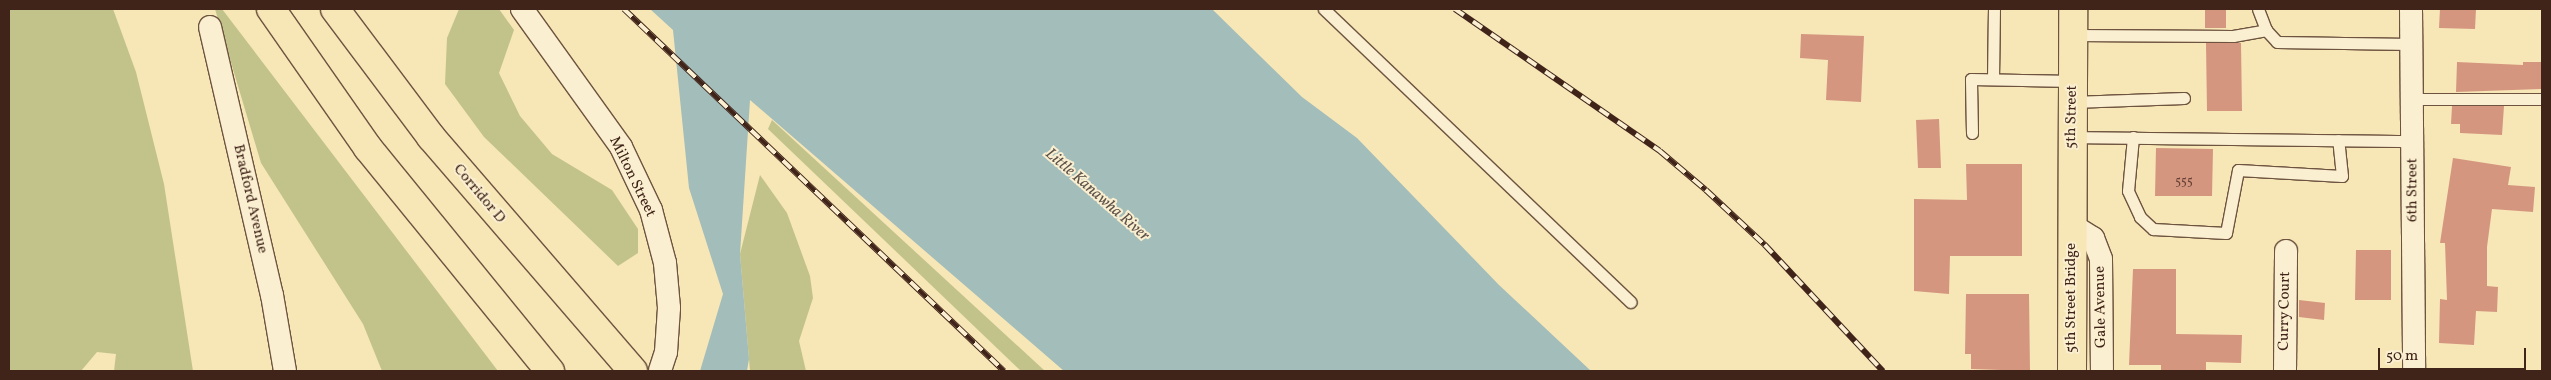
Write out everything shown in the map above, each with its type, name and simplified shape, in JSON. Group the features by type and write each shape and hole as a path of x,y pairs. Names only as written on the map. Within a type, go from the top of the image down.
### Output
{"main road":[{"path":"271,9 304,61 380,164 550,371"},
{"name":"Corridor D","path":"335,9 431,137 633,371"},
{"name":"5th Street","path":"2072,225 2073,22"},
{"name":"5th Street Bridge","path":"2072,225 2072,371"}],"street":[{"name":"Milton Street","path":"522,9 621,147 651,210 665,263 669,308 666,352 660,371"},
{"name":"6th Street","path":"2410,9 2414,371"},
{"name":"Bradford Avenue","path":"210,27 272,295 285,371"},
{"name":"Gale Avenue","path":"2072,225 2093,238 2101,260 2102,371"},
{"name":"Curry Court","path":"2284,371 2286,251"}],"lane":[{"path":"1324,9 1631,302"},
{"path":"1993,79 1994,9"},
{"path":"2258,9 2266,30 2277,42 2411,44"},
{"path":"2073,22 2233,36 2266,30"},
{"path":"1972,133 1970,79 1993,79 2072,92 2184,98"},
{"path":"2412,99 2542,99"},
{"path":"2072,137 2412,141"},
{"path":"2133,138 2128,191 2140,217 2153,229 2226,233 2238,170 2342,176 2338,140"}],"green space":[{"path":"9,9 113,9 136,72 164,184 193,371 114,371 116,354 97,352 81,371 9,371"},
{"path":"215,9 222,9 498,371 382,371 363,324 261,163"},
{"path":"459,9 499,9 514,30 499,73 520,116 552,154 612,190 638,229 638,253 618,266 484,137 445,84 447,38"},
{"path":"772,120 1045,371 1021,371 768,129"},
{"path":"760,175 787,213 810,276 813,298 799,341 806,371 750,371 740,254"}],"water":[{"name":"Little Kanawha River","path":"650,9 1212,9 1302,97 1357,138 1499,285 1591,371 1064,371 750,100 740,254 749,359 747,371 700,371 723,294 689,188 673,30"}],"building":[{"path":"2205,9 2226,9 2226,28 2205,28"},
{"path":"2440,9 2476,9 2475,29 2439,28"},
{"path":"1801,34 1864,36 1861,102 1826,100 1828,60 1800,58"},
{"path":"2206,43 2241,43 2242,111 2207,111"},
{"path":"2457,62 2523,65 2523,62 2541,62 2541,89 2456,92"},
{"path":"2452,106 2504,106 2502,135 2460,133 2460,124 2451,124"},
{"path":"1939,119 1941,168 1918,168 1916,120"},
{"path":"2156,148 2213,149 2212,196 2155,196"},
{"path":"2453,158 2511,167 2508,185 2535,187 2533,212 2492,209 2487,247 2487,286 2498,287 2497,312 2476,311 2474,345 2439,343 2440,299 2447,300 2445,243 2440,243"},
{"path":"1966,164 2022,164 2022,256 1950,256 1949,294 1914,291 1914,199 1967,200"},
{"path":"2356,250 2391,250 2391,300 2355,300"},
{"path":"2133,269 2176,269 2176,334 2242,335 2241,363 2206,362 2206,371 2161,371 2161,365 2129,365"},
{"path":"1966,294 2029,294 2030,371 1971,369 1971,354 1965,354"},
{"path":"2299,300 2325,303 2324,320 2299,317"}],"railway":[{"path":"624,9 1004,371"},
{"path":"1455,9 1660,151 1706,190 1765,245 1883,371"}]}
